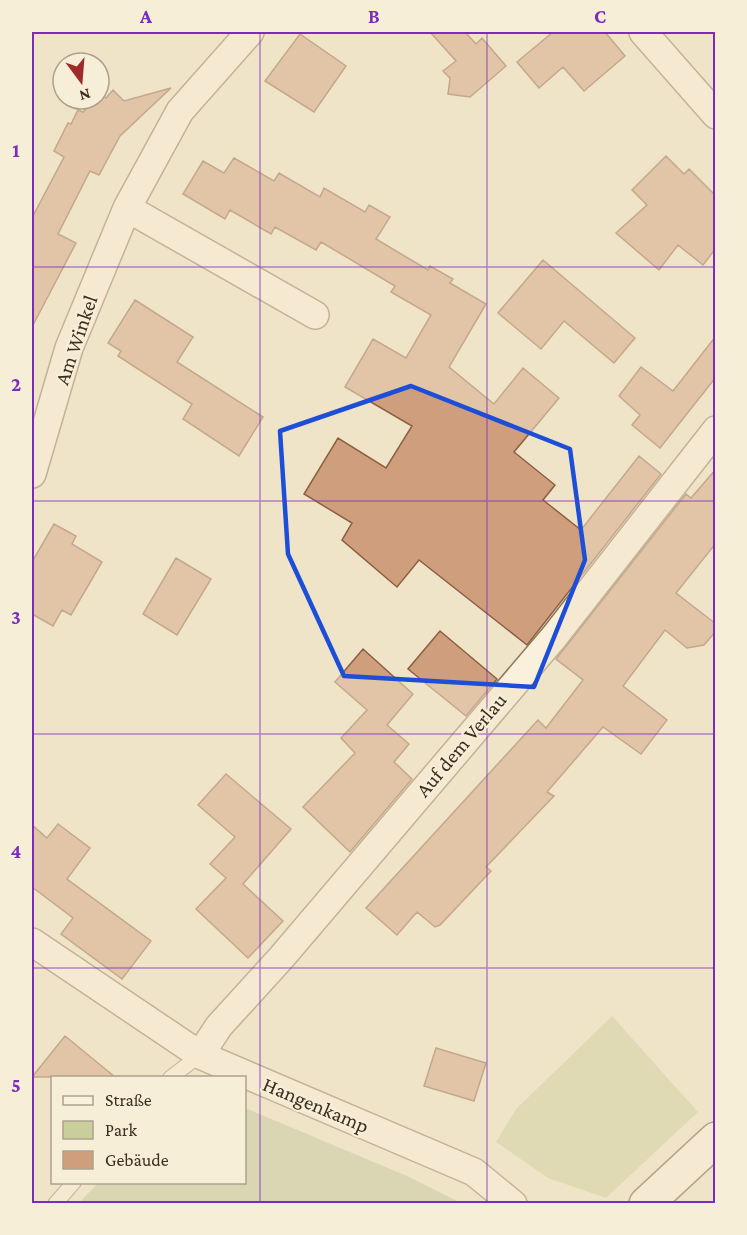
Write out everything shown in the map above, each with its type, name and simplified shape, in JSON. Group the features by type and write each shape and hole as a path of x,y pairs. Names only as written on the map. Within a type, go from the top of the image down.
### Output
{"main road":[{"path":"646,1203 714,1143"}],"street":[{"name":"Am Winkel","path":"32,474 69,348 127,208 180,111 250,32"},
{"path":"643,32 716,115"},
{"path":"127,208 315,315"},
{"name":"Auf dem Verlau","path":"200,1055 219,1026 281,958 554,637 716,430"},
{"name":"Hangenkamp","path":"32,942 200,1055 474,1172 513,1203"}],"lane":[{"path":"171,1076 200,1055"},
{"path":"55,1203 72,1184"}],"highlighted area":[{"path":"411,386 570,449 585,560 534,687 344,676 288,554 280,431"}],"green space":[{"path":"612,1016 698,1112 606,1198 548,1178 496,1142 516,1109"},
{"path":"246,1108 407,1176 461,1203 79,1203 97,1184 246,1184"}],"building":[{"path":"430,32 465,32 476,44 482,38 506,66 470,97 448,94 450,78 443,71 456,61"},
{"path":"553,32 605,32 625,56 584,91 563,67 539,88 517,62"},
{"path":"300,34 346,66 314,112 265,81"},
{"path":"171,88 120,136 99,175 90,171 58,234 76,243 32,327 32,218 64,157 54,151 68,123 71,124 78,111 111,111 113,90 124,101"},
{"path":"666,156 684,174 689,169 716,196 716,248 703,265 678,245 659,270 616,233 647,205 632,190"},
{"path":"234,158 274,181 279,173 320,197 324,188 365,212 369,205 390,217 376,239 428,270 430,266 453,279 450,283 486,304 449,367 494,404 523,368 559,398 514,452 555,485 543,500 581,530 639,456 661,474 527,645 419,560 397,587 342,540 352,523 304,494 338,438 386,468 412,426 345,387 373,339 406,358 431,315 391,292 395,286 321,242 316,250 275,227 271,234 230,210 225,219 183,194 203,161 224,173"},
{"path":"543,260 635,338 614,363 564,321 541,349 498,313"},
{"path":"135,300 193,337 177,362 263,417 239,456 183,419 192,404 118,356 121,351 108,343"},
{"path":"716,336 716,377 660,448 632,425 640,415 619,396 641,367 673,391"},
{"path":"716,469 716,543 676,593 716,624 716,631 704,645 687,648 665,630 623,686 667,720 641,754 603,727 547,792 554,796 486,867 491,871 440,925 435,927 417,912 397,935 366,908 538,720 546,728 583,680 556,659 686,494 691,498"},
{"path":"54,524 76,536 72,544 102,562 71,615 62,610 53,626 32,614 32,562"},
{"path":"176,558 211,579 177,635 143,614"},
{"path":"440,631 497,679 466,716 408,669"},
{"path":"363,649 413,694 387,725 409,744 394,762 412,779 350,852 303,807 355,753 341,738 367,710 335,682"},
{"path":"226,774 291,829 243,884 283,921 248,958 196,909 226,878 210,864 235,837 198,805"},
{"path":"58,824 90,848 67,879 151,941 122,979 61,934 73,918 32,887 32,825 47,838"},
{"path":"65,1036 114,1076 51,1076 32,1077"},
{"path":"436,1048 486,1063 474,1101 424,1086"}]}
